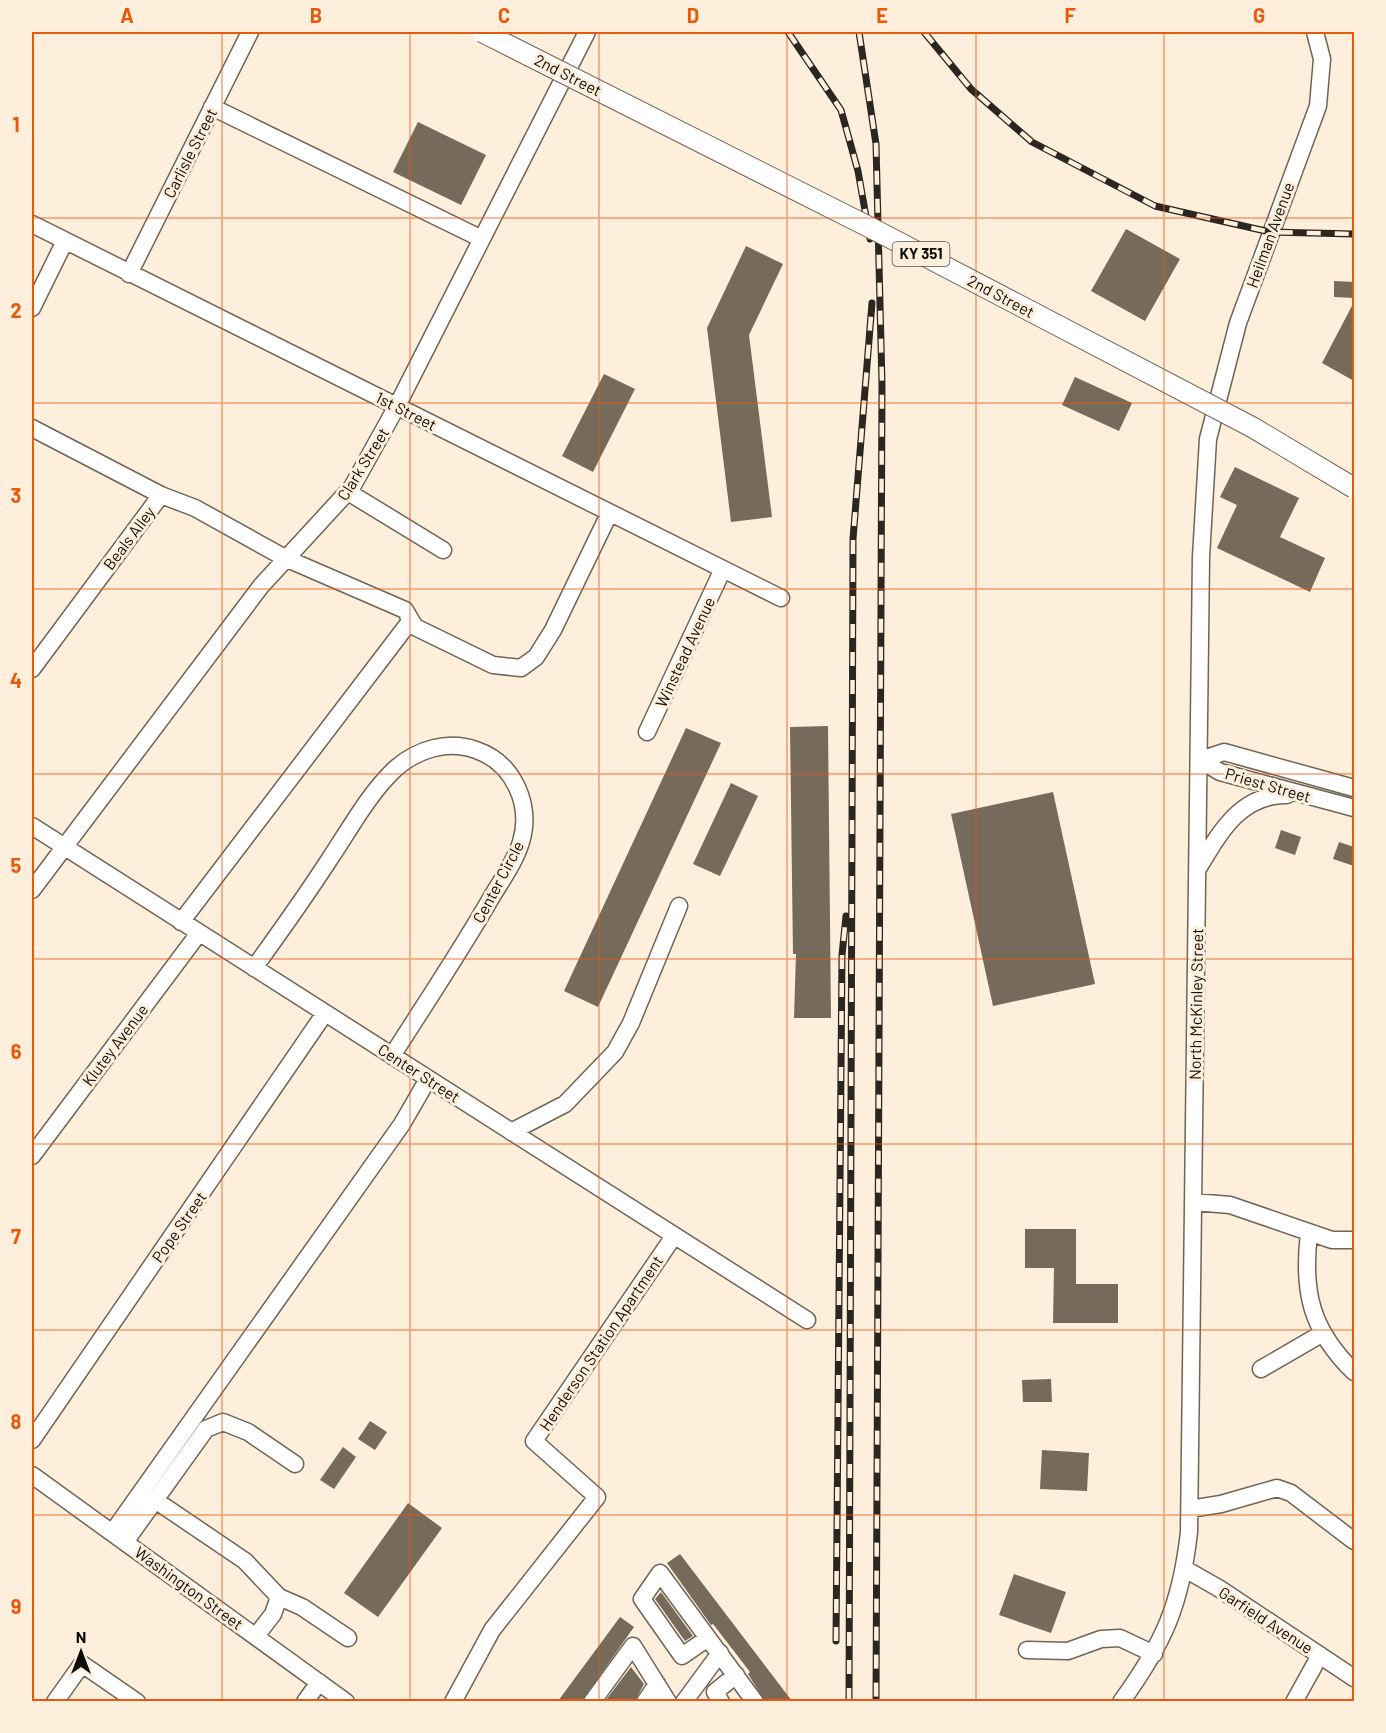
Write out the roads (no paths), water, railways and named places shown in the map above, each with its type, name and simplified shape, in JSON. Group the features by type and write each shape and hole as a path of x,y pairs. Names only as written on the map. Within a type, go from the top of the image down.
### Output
{"main road":[{"name":"2nd Street","path":"482,32 877,231 1252,427 1354,488"}],"street":[{"name":"Carlisle Street","path":"129,274 250,32"},
{"name":"Clark Street","path":"32,890 285,558 348,492 369,459 397,406 587,32"},
{"name":"Heilman Avenue","path":"1208,439 1238,323 1318,106 1322,82 1322,59 1315,32"},
{"path":"212,107 482,239"},
{"name":"1st Street","path":"32,224 722,571 781,598"},
{"path":"32,308 65,242"},
{"name":"Beals Alley","path":"32,428 161,495 32,669"},
{"name":"North McKinley Street","path":"1121,1701 1154,1654 1174,1612 1185,1569 1190,1509 1201,557 1208,439"},
{"path":"348,492 443,550"},
{"path":"161,495 195,508 285,558 405,610 415,627 493,665 521,668 536,657 553,630 609,513"},
{"name":"Winstead Avenue","path":"647,732 722,571"},
{"path":"181,921 411,620"},
{"name":"Center Circle","path":"254,968 363,808 396,768 422,752 436,747 465,746 493,758 505,768 521,795 524,811 521,842 479,919 392,1056"},
{"name":"Priest Street","path":"1200,760 1224,752 1354,788"},
{"name":"Priest Street","path":"1200,760 1220,772 1354,808"},
{"path":"1199,868 1228,822 1249,804 1265,797 1301,795"},
{"name":"Center Street","path":"32,826 807,1320"},
{"path":"511,1132 565,1104 615,1052 631,1023 679,906"},
{"name":"Klutey Avenue","path":"32,1156 199,933"},
{"name":"Pope Street","path":"32,1440 325,1013"},
{"path":"119,1538 395,1134 428,1079"},
{"path":"1194,1202 1230,1205 1309,1233 1342,1242 1354,1240"},
{"path":"1309,1233 1306,1261 1310,1300 1323,1334 1340,1358 1354,1372"},
{"name":"Henderson Station Apartment","path":"453,1701 492,1630 597,1497 534,1441 674,1236"},
{"path":"1261,1369 1323,1334"},
{"path":"119,1538 155,1500 206,1429 223,1422 248,1432 295,1464"},
{"name":"Washington Street","path":"32,1475 346,1701"},
{"path":"1190,1509 1221,1504 1277,1488 1291,1493 1354,1541"},
{"path":"155,1500 245,1561 279,1597 302,1607 348,1638"},
{"name":"Garfield Avenue","path":"1185,1569 1350,1676"},
{"path":"708,1638 682,1656 642,1599 660,1573 755,1701"},
{"path":"256,1636 273,1614 279,1597"},
{"path":"1027,1650 1068,1651 1101,1639 1120,1638 1154,1654"},
{"path":"592,1701 633,1646 668,1701"},
{"path":"684,1701 720,1653"},
{"path":"1294,1701 1320,1655"},
{"path":"55,1701 82,1664 137,1701"},
{"path":"721,1701 715,1692 736,1675"},
{"path":"305,1701 319,1682"},
{"path":"645,1701 657,1684"}],"railway":[{"path":"788,32 841,110 858,171 870,239"},
{"path":"859,32 876,144 882,384 876,1702"},
{"path":"924,32 971,89 1032,142 1155,206 1270,232 1354,234"},
{"path":"849,1702 853,539 872,303"},
{"path":"836,1641 842,955 846,916"}]}
